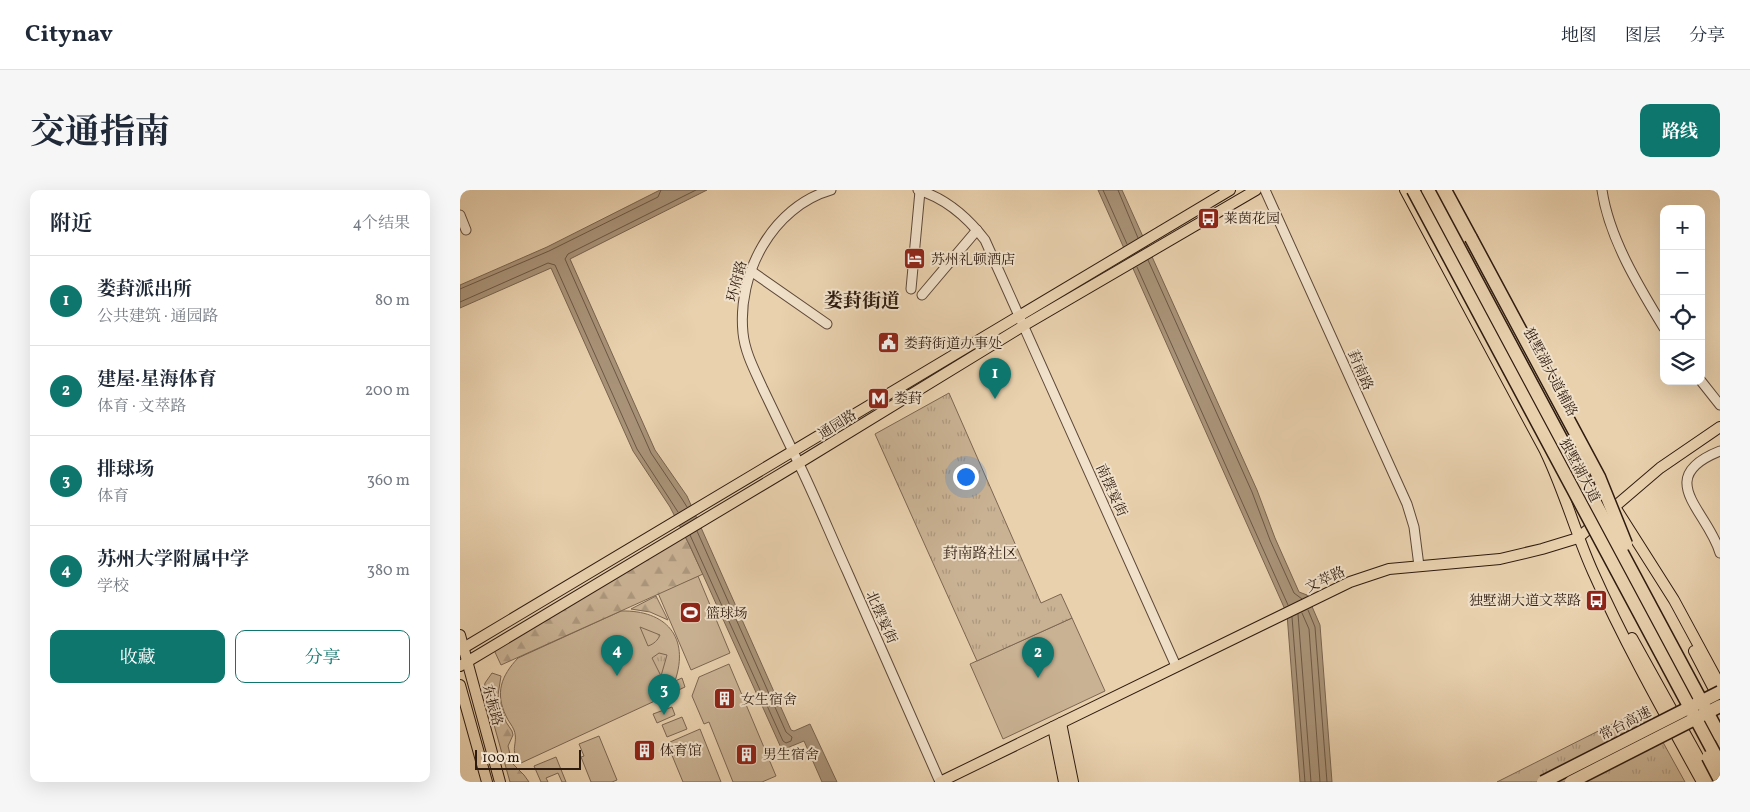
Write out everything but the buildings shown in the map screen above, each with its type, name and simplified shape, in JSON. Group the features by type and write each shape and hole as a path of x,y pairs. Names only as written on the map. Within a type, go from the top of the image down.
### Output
{"highway":[{"name":"独墅湖大道","path":"1413,190 1720,764"},
{"name":"独墅湖大道","path":"1428,190 1720,736"},
{"path":"1444,196 1458,215 1466,237 1599,477 1644,596"},
{"path":"1580,502 1615,582 1720,780"},
{"name":"常台高速","path":"1543,782 1718,689"},
{"name":"常台高速","path":"1571,782 1720,706"},
{"path":"1584,782 1720,712"}],"main road":[{"name":"通园路","path":"462,649 1230,190"},
{"name":"通园路","path":"464,664 799,464 1023,326 1256,190"},
{"path":"1406,190 1545,451 1559,481 1578,538 1592,570 1615,606 1667,710 1712,782"},
{"path":"1424,190 1442,224 1466,237"},
{"name":"独墅湖大道辅路","path":"1437,190 1444,196 1575,446 1674,600 1718,689 1720,702"},
{"name":"文萃路","path":"940,782 1340,586 1379,572 1397,568 1500,559 1578,538 1614,506 1684,450 1720,427"},
{"path":"1559,481 1570,493 1582,501 1614,506"},
{"name":"东振路","path":"460,635 464,664 500,782"},
{"name":"东振路","path":"460,685 487,782"},
{"path":"1057,725 1064,782"},
{"path":"1057,725 1073,782"},
{"path":"1687,744 1702,782"}],"street":[{"name":"环府路","path":"799,464 749,358 743,334 742,310 751,271 760,250 780,221 818,192 831,190"},
{"path":"911,289 919,190 940,199 969,221 985,240 1023,326"},
{"name":"葑南路","path":"1265,190 1407,504 1414,527 1418,566"},
{"path":"1602,190 1608,214 1622,250 1636,280 1660,321"},
{"path":"460,215 466,230"},
{"path":"922,295 977,230"},
{"path":"751,271 828,324"},
{"name":"南摆宴街","path":"1023,326 1176,666"},
{"path":"1703,385 1720,405"},
{"path":"1720,451 1694,466 1689,472 1686,481 1690,496 1714,537 1720,553"},
{"name":"北摆宴街","path":"799,464 940,782"}],"green space":[{"path":"949,393 1041,603 1061,594 1072,618 977,661 875,434"},
{"path":"685,536 703,574 501,665 494,650"},
{"path":"698,576 730,653 691,670 658,593"},
{"path":"656,596 668,620 650,612 631,609"},
{"path":"621,611 651,615 662,621 670,629 676,639 679,651 679,665 675,681 682,678 685,687 521,763 514,751 514,730 506,716 501,700 501,685 507,671 518,658"},
{"path":"1072,618 1105,691 1003,739 970,664"},
{"path":"640,627 660,635 656,642 648,646"},
{"path":"659,653 667,655 661,676 652,658"},
{"path":"729,664 776,776 762,782 733,782 709,722 704,724 692,696 699,677"},
{"path":"492,673 501,676 498,695 506,722 513,735 508,746 513,764 529,782 510,782 484,689 485,683"},
{"path":"672,707 675,715 657,723 653,714"},
{"path":"1644,708 1685,782 1497,782"},
{"path":"682,717 687,729 667,737 662,725"},
{"path":"700,729 721,782 683,782 669,748 670,742"},
{"path":"599,736 617,780 612,782 591,782 581,757 584,756 579,744"},
{"path":"556,757 566,782 562,782 558,773 546,778 548,782 541,782 534,766"}],"water":[{"path":"660,190 707,190 570,259 655,450 687,496 791,730 794,731 810,724 837,782 822,782 804,741 782,750 690,546 670,507 633,451 551,268 460,308 460,285 547,247"},
{"path":"1098,190 1122,190 1257,490 1275,538 1299,592 1307,595 1320,625 1332,782 1300,782 1287,614"}],"place":[{"name":"莱茵花园","path":"1208,218"},
{"name":"苏州礼顿酒店","path":"915,259"},
{"name":"娄葑街道办事处","path":"888,343"},
{"name":"娄葑","path":"878,398"},
{"name":"娄葑派出所","path":"995,399"},
{"name":"独墅湖大道文萃路","path":"1597,600"},
{"name":"篮球场","path":"690,613"},
{"name":"苏州大学附属中学","path":"617,676"},
{"name":"建屋·星海体育","path":"1038,678"},
{"name":"女生宿舍","path":"725,699"},
{"name":"排球场","path":"664,715"},
{"name":"体育馆","path":"644,750"},
{"name":"男生宿舍","path":"747,754"}],"district":[{"name":"娄葑街道","path":"862,300"},
{"name":"葑南路社区","path":"980,553"}]}
